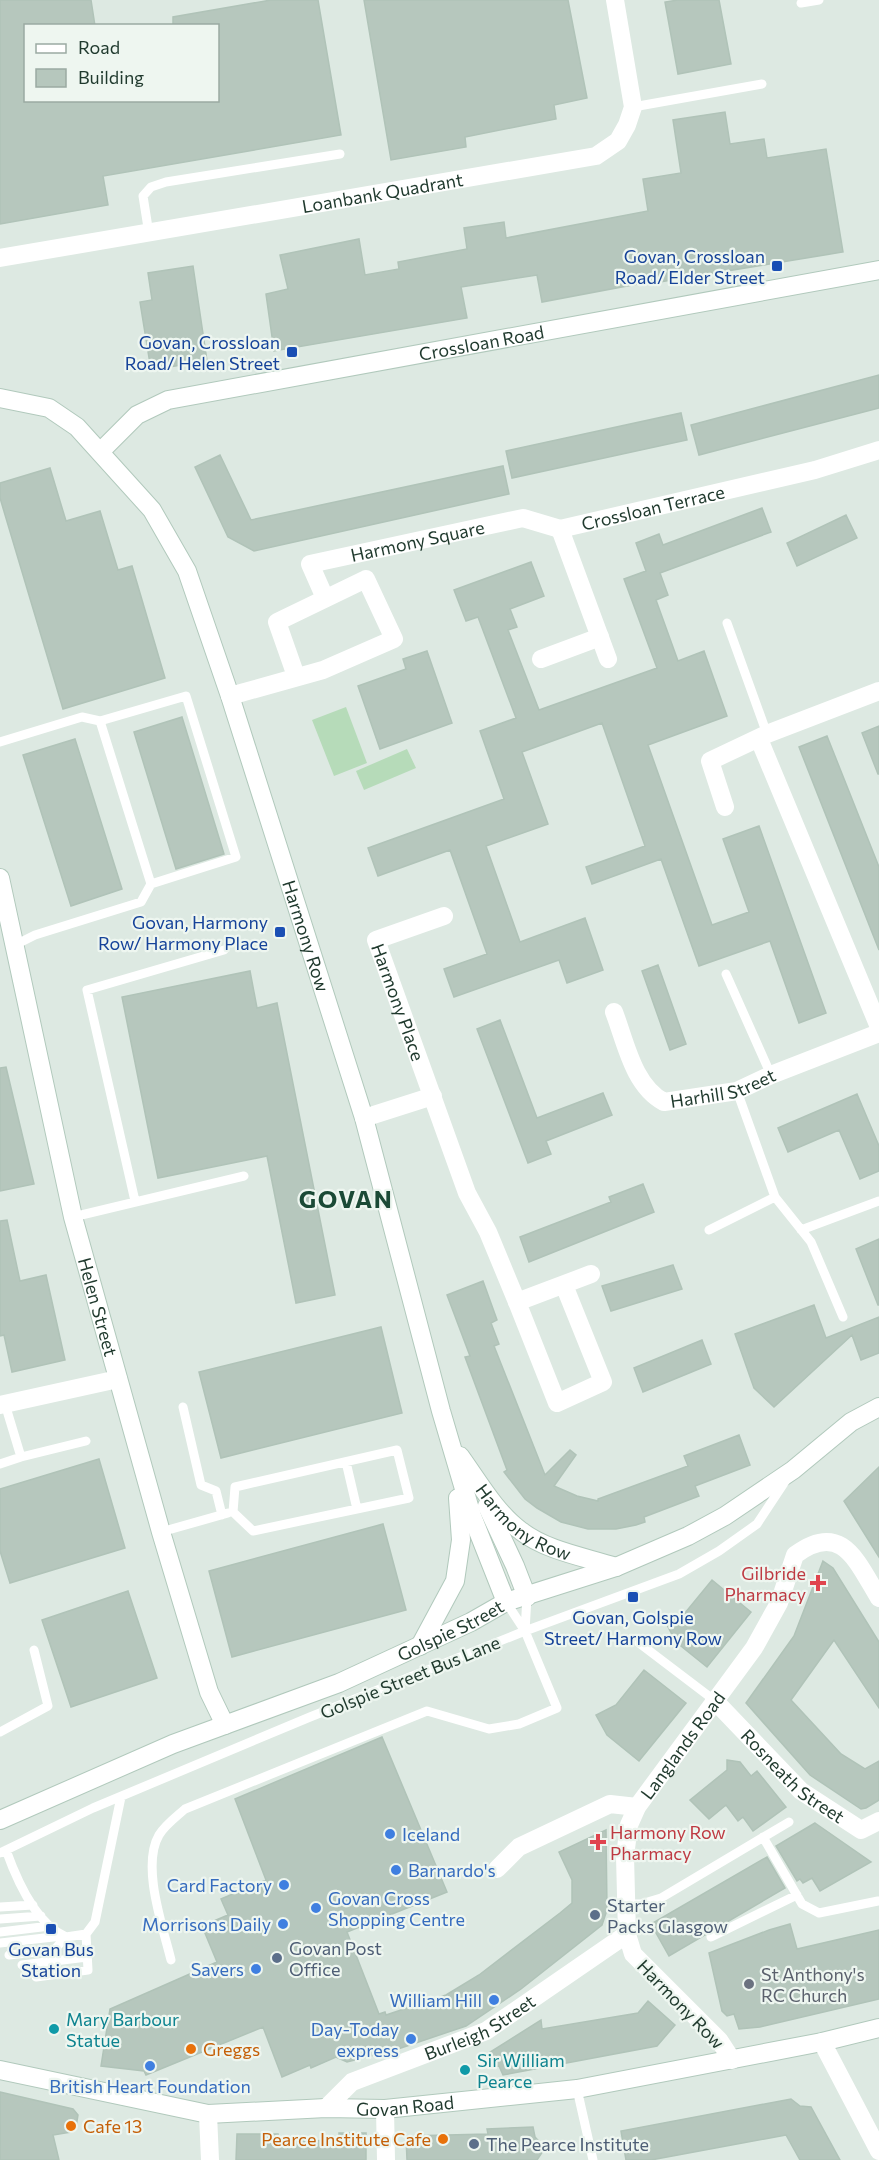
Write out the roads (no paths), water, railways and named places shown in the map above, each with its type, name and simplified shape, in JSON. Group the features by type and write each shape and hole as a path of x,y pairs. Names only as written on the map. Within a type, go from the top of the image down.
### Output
{"street":[{"path":"615,0 633,107"},
{"name":"Loanbank Quadrant","path":"0,258 596,156 618,141 633,107"},
{"name":"Crossloan Road","path":"100,452 137,416 168,400 879,270"},
{"name":"Harmony Row","path":"0,398 49,408 77,427 152,510 173,542 195,591 364,1118 441,1411 472,1516 506,1602"},
{"name":"Crossloan Terrace","path":"608,658 560,529 815,470 879,450"},
{"name":"Harmony Square","path":"325,598 310,564 523,518 560,529"},
{"name":"Harmony Square","path":"230,696 323,670 394,639 366,579 277,622 296,676"},
{"path":"541,659 600,638"},
{"path":"724,807 710,761 763,737 879,691"},
{"path":"763,737 879,1028"},
{"name":"Helen Street","path":"0,878 73,1217 161,1532 209,1692 225,1725"},
{"name":"Harmony Place","path":"444,916 376,940 467,1193 488,1232 557,1403 603,1382 564,1285"},
{"name":"Harhill Street","path":"614,1012 641,1082 654,1096 664,1102 737,1091 771,1075 879,1033"},
{"path":"364,1118 433,1096"},
{"path":"517,1302 591,1274"},
{"path":"2,1404 118,1379"},
{"name":"Golspie Street","path":"0,1821 117,1767 339,1683 420,1646 506,1602 616,1567 698,1532 793,1470 851,1422 879,1407"},
{"name":"Harmony Row","path":"453,1447 503,1514 522,1532 547,1545 616,1567"},
{"name":"Harmony Row","path":"453,1447 496,1522 527,1597"},
{"name":"Harmony Row","path":"420,1646 455,1581 460,1556 461,1526 453,1447"},
{"name":"Langlands Road","path":"497,1869 519,1847 610,1804 637,1807 754,1648 778,1603 795,1555 806,1547 824,1540 837,1542 852,1553 879,1598"},
{"name":"Rosneath Street","path":"714,1700 801,1791 861,1830 879,1821"},
{"name":"Harmony Row","path":"637,1807 629,1825 625,1856 627,1934 633,1954 719,2040 732,2060"},
{"name":"Burleigh Street","path":"327,2108 352,2082 486,2031 627,1934"},
{"name":"Govan Road","path":"0,2070 208,2114 327,2108 385,2109 577,2089 822,2042 879,2028"},
{"path":"822,2042 879,2151"},
{"path":"385,2109 386,2160"},
{"path":"208,2114 210,2160"}],"lane":[{"path":"801,3 819,0"},
{"path":"633,107 762,84"},
{"path":"149,234 143,196 151,187 166,182 340,153"},
{"path":"727,624 763,737"},
{"path":"0,742 82,717 100,721 186,696 236,857 151,884 141,902 35,936 15,945"},
{"path":"100,721 151,884"},
{"path":"135,1201 87,990 224,950"},
{"path":"726,974 771,1075"},
{"path":"737,1091 776,1197 811,1242 843,1317"},
{"path":"73,1217 244,1176"},
{"path":"709,1230 776,1197"},
{"path":"801,1230 879,1202"},
{"path":"2,1404 21,1458"},
{"path":"183,1407 201,1485 216,1491 222,1515"},
{"path":"0,1464 86,1441"},
{"path":"397,1450 409,1498 253,1531 233,1512 235,1487 397,1450"},
{"path":"346,1462 357,1509"},
{"name":"Golspie Street Bus Lane","path":"3,1851 121,1797 525,1631 679,1574 719,1551 757,1524 793,1470"},
{"path":"161,1532 233,1512"},
{"path":"525,1631 527,1597"},
{"path":"171,1960 157,1905 152,1855 159,1836 166,1826 185,1809 427,1711 489,1729 519,1724 557,1708 525,1631 506,1602"},
{"path":"639,1642 714,1700"},
{"path":"0,1732 48,1706 34,1650"},
{"path":"36,1977 88,1970 86,1934 95,1922 121,1797"},
{"path":"626,1904 641,1904 661,1898 789,1822"},
{"path":"763,1837 802,1904 819,1913 878,1901"},
{"path":"3,1851 16,1879 33,1905 50,1926 64,1937"},
{"path":"711,1936 797,1895"},
{"path":"0,1907 33,1905"},
{"path":"0,1919 41,1916"},
{"path":"0,1932 50,1926"},
{"path":"0,1943 86,1934"},
{"path":"9,1955 54,1950 64,1937"},
{"path":"22,1965 87,1957"},
{"path":"577,2089 593,2160"}],"place":[{"name":"Govan, Crossloan Road/ Elder Street","path":"777,266"},
{"name":"Govan, Crossloan Road/ Helen Street","path":"292,352"},
{"name":"Govan, Harmony Row/ Harmony Place","path":"280,932"},
{"name":"Gilbride Pharmacy","path":"818,1583"},
{"name":"Govan, Golspie Street/ Harmony Row","path":"633,1597"},
{"name":"Iceland","path":"390,1834"},
{"name":"Harmony Row Pharmacy","path":"598,1842"},
{"name":"Barnardo's","path":"396,1870"},
{"name":"Card Factory","path":"284,1885"},
{"name":"Govan Cross Shopping Centre","path":"316,1908"},
{"name":"Starter Packs Glasgow","path":"595,1915"},
{"name":"Morrisons Daily","path":"283,1924"},
{"name":"Govan Bus Station","path":"51,1929"},
{"name":"Govan Post Office","path":"277,1958"},
{"name":"Savers","path":"256,1969"},
{"name":"St Anthony's RC Church","path":"749,1984"},
{"name":"William Hill","path":"494,2000"},
{"name":"Mary Barbour Statue","path":"54,2029"},
{"name":"Day-Today express","path":"411,2039"},
{"name":"Greggs","path":"191,2049"},
{"name":"British Heart Foundation","path":"150,2066"},
{"name":"Sir William Pearce","path":"465,2070"},
{"name":"Cafe 13","path":"71,2126"},
{"name":"Pearce Institute Cafe","path":"443,2139"},
{"name":"The Pearce Institute","path":"474,2144"}],"district":[{"name":"GOVAN","path":"346,1198"}]}
